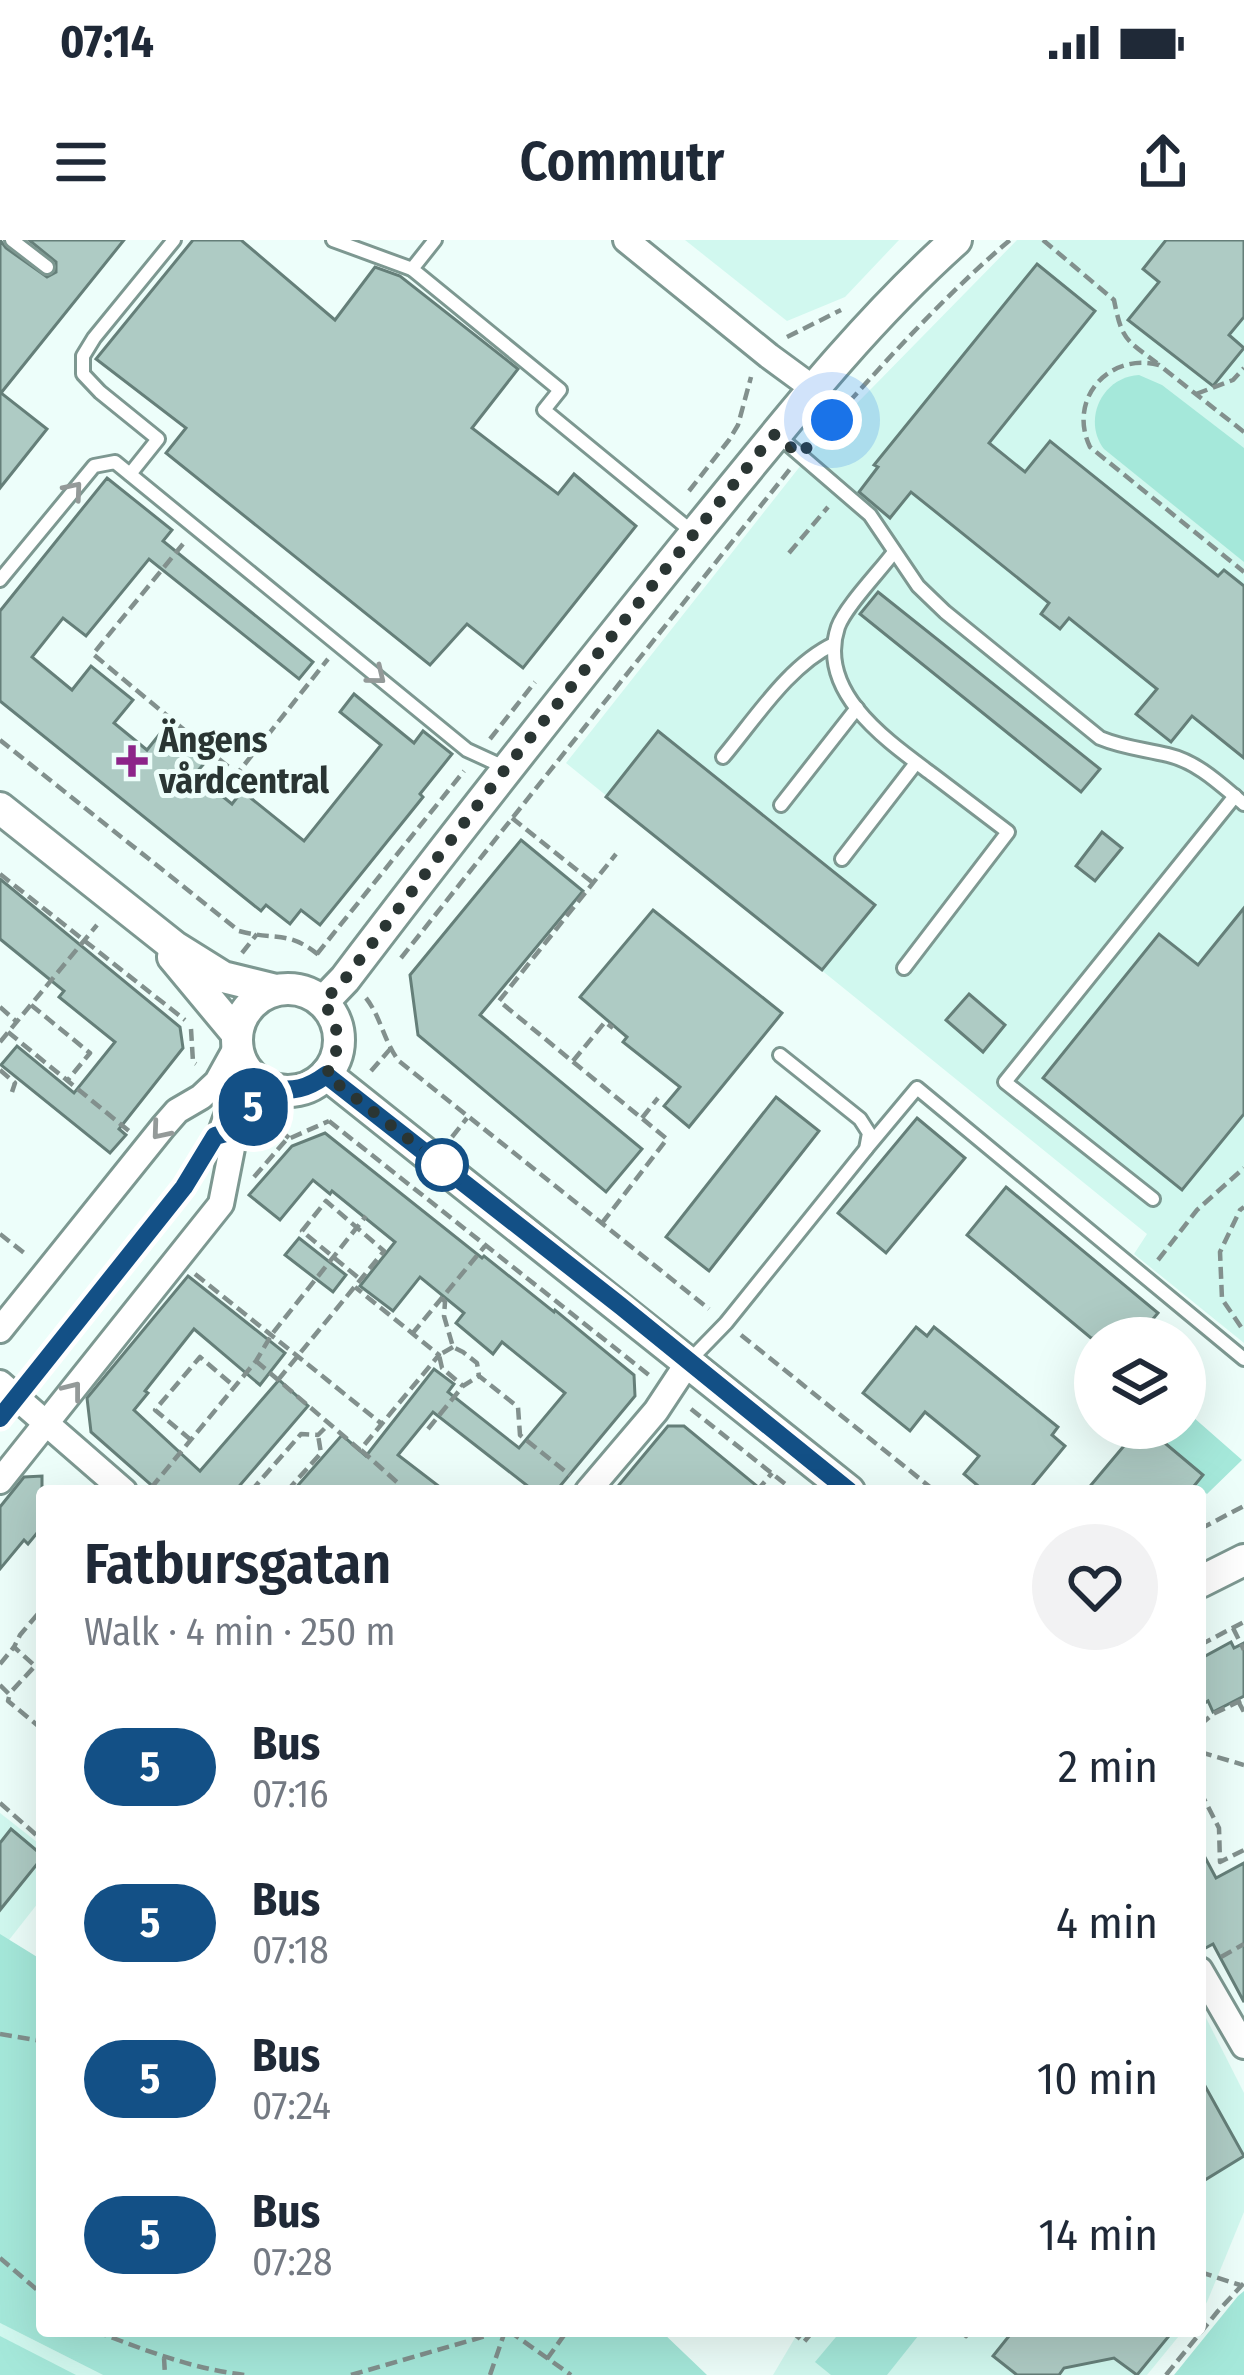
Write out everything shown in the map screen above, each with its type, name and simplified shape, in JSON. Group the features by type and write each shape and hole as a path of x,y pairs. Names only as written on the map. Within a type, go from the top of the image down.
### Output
{"street":[{"path":"626,240 814,389"},
{"path":"323,1002 345,979 492,761 695,534 775,434 895,298 956,240"},
{"path":"0,808 146,925 223,977 309,993 323,1002 339,1038 326,1075 310,1087 290,1091 244,1071 146,925"},
{"path":"0,1481 221,1204 226,1133 244,1071 250,1006 276,990"},
{"path":"0,1330 163,1126 177,1112 244,1071"},
{"path":"326,1075 842,1485"},
{"path":"593,1485 689,1361"},
{"path":"8,1390 117,1485"},
{"path":"1206,1579 1244,1560"},
{"path":"1206,1980 1244,2046"}],"lane":[{"path":"12,240 46,267"},
{"path":"130,474 158,439 83,374 83,356 174,240"},
{"path":"333,240 412,268 560,390 544,410 695,534"},
{"path":"412,268 435,240"},
{"path":"775,434 870,515 918,586 945,612 1100,738 1124,748 1188,761 1240,800 1005,1082 1153,1199"},
{"path":"0,580 94,466 115,462 467,750 492,761"},
{"path":"894,552 840,622 834,644 836,670 857,708 892,745 1008,832 904,968"},
{"path":"723,757 800,667 834,644"},
{"path":"781,805 857,708"},
{"path":"842,859 916,763"},
{"path":"780,1054 860,1119 869,1132 866,1149"},
{"path":"0,1418 8,1390 226,1133 230,1092 244,1071"},
{"path":"689,1361 726,1323 917,1088 1244,1359"}],"path":[{"path":"399,960 800,455 958,285 1010,240"},
{"path":"1043,240 1114,300 1124,338 1244,432"},
{"path":"670,514 729,440 752,374 791,334 844,309"},
{"path":"1159,365 1142,360 1120,364 1101,376 1088,400 1084,436 1090,447 1244,572"},
{"path":"1196,394 1233,380 1244,368"},
{"path":"789,553 842,491"},
{"path":"196,528 93,654 237,774 340,646"},
{"path":"317,954 492,761 537,680"},
{"path":"0,740 238,931 284,935 305,944 369,1001 399,1061 928,1485"},
{"path":"512,818 592,883"},
{"path":"602,1223 667,1138 499,1001 616,854"},
{"path":"0,874 191,1025 194,1062 244,1071 290,1138"},
{"path":"0,1042 116,902"},
{"path":"369,1001 377,989"},
{"path":"31,1005 90,1053 68,1081"},
{"path":"0,1007 17,1022"},
{"path":"573,1062 604,1022 613,1028"},
{"path":"8,1032 135,1136"},
{"path":"0,1070 15,1083 12,1092"},
{"path":"642,1118 658,1098"},
{"path":"444,1146 469,1116"},
{"path":"329,1121 787,1485"},
{"path":"1143,1278 1197,1210 1244,1168"},
{"path":"392,1188 406,1182"},
{"path":"278,1380 361,1280 384,1251 326,1201 302,1231 361,1280"},
{"path":"1244,1207 1220,1252 1222,1299 1244,1332"},
{"path":"154,1485 366,1216"},
{"path":"0,1234 34,1262"},
{"path":"412,1334 485,1245"},
{"path":"177,1259 382,1424"},
{"path":"355,1287 439,1355 442,1368 463,1386"},
{"path":"442,1298 453,1348 477,1363 479,1376 518,1407 520,1435 581,1485"},
{"path":"361,1450 439,1355 453,1348"},
{"path":"191,1440 155,1410 200,1357 235,1387"},
{"path":"256,1361 398,1485"},
{"path":"428,1429 463,1386 479,1376"},
{"path":"318,1435 329,1423"},
{"path":"256,1485 301,1434 318,1435"},
{"path":"292,1485 321,1453 318,1435"},
{"path":"762,1485 772,1473"},
{"path":"1206,1526 1244,1506"},
{"path":"1218,1520 1223,1532"},
{"path":"0,1664 36,1617"},
{"path":"1206,1642 1244,1622"},
{"path":"1233,1628 1244,1650"},
{"path":"14,1647 34,1666 8,1701 36,1724"},
{"path":"0,1687 9,1694"},
{"path":"1206,1720 1241,1700 1244,1712"},
{"path":"1206,1754 1244,1765"},
{"path":"0,1803 36,1835"},
{"path":"1206,1803 1219,1828 1220,1862 1244,1850"},
{"path":"0,2034 36,2041"},
{"path":"0,2258 36,2289"},
{"path":"1206,2274 1242,2284 1206,2327"},
{"path":"111,2337 164,2357 245,2375"},
{"path":"351,2375 489,2337"},
{"path":"490,2375 504,2337"},
{"path":"515,2337 571,2375"},
{"path":"548,2359 563,2337"},
{"path":"1166,2375 1198,2337"},
{"path":"164,2357 165,2375"}],"shaded area":[{"path":"685,240 899,240 845,297 787,321"},
{"path":"1017,240 1244,240 1244,1343 1134,1254 1147,1234 566,763 820,441"},
{"path":"0,1813 36,1841 36,1906 0,1946"},
{"path":"1206,2018 1244,2093 1244,2212 1207,2302"},
{"path":"0,2323 103,2375 0,2375"},
{"path":"795,2337 1178,2337 1147,2375 773,2375"}],"green space":[{"path":"1139,375 1162,385 1244,448 1244,562 1104,449 1095,425 1099,402 1115,383"},
{"path":"1206,1428 1242,1460 1207,1494 1206,1485 1197,1485 1156,1449 1206,1449"},
{"path":"0,1934 36,1956 36,2337 667,2337 707,2375 103,2375 0,2323"},
{"path":"1244,2291 1244,2375 1174,2375 1206,2337"},
{"path":"0,2336 76,2375 0,2375"},
{"path":"836,2337 917,2337 887,2375 831,2375 815,2362"}],"building":[{"path":"0,240 47,277 56,272 56,262 29,240 124,240 1,393 47,429 0,488"},
{"path":"193,240 241,240 335,320 375,267 400,276 518,369 472,428 558,494 574,474 636,526 523,668 467,624 430,665 166,453 186,428 96,359"},
{"path":"1166,240 1244,240 1244,317 1229,335 1244,348 1213,386 1128,320 1159,282 1143,269"},
{"path":"1037,264 1095,311 989,443 1025,472 1050,441 1218,576 1224,570 1244,586 1244,758 1192,716 1171,742 1136,714 1157,689 1069,618 1060,629 1041,614 1049,603 911,492 890,518 859,492 878,467 874,465"},
{"path":"107,478 172,530 163,541 313,662 299,679 149,559 86,636 63,618 32,657 72,690 91,666 133,700 114,723 147,750 166,726 208,759 195,774 232,804 242,791 304,841 381,745 340,712 354,694 414,743 423,731 452,754 320,925 301,910 290,924 266,905 261,911 0,701 0,611"},
{"path":"878,592 1100,769 1081,792 860,614"},
{"path":"658,731 875,905 822,970 606,797"},
{"path":"1102,832 1122,848 1095,881 1076,866"},
{"path":"521,840 583,891 480,1015 642,1149 606,1192 418,1035 410,975"},
{"path":"0,879 180,1027 183,1048 119,1129 126,1135 110,1153 1,1065 17,1046 74,1093 115,1042 59,997 64,991 0,939"},
{"path":"1244,908 1244,1114 1182,1190 1043,1078 1159,934 1198,965"},
{"path":"653,910 782,1013 689,1127 664,1106 680,1087 623,1042 627,1037 580,997"},
{"path":"969,994 1005,1025 983,1052 946,1020"},
{"path":"776,1097 819,1131 709,1271 666,1237"},
{"path":"917,1118 965,1158 886,1253 838,1213"},
{"path":"325,1133 634,1375 635,1396 561,1485 526,1485 433,1412 398,1455 437,1485 298,1485 342,1435 366,1456 434,1369 454,1384 448,1392 519,1448 565,1393 502,1342 493,1354 456,1323 464,1313 420,1277 393,1311 360,1286 395,1242 332,1191 313,1180 280,1220 249,1195 292,1146"},
{"path":"1006,1187 1158,1313 1155,1317 1074,1317 1074,1324 967,1235"},
{"path":"299,1238 346,1275 333,1292 285,1255"},
{"path":"188,1276 285,1353 260,1385 194,1329 134,1410 200,1471 279,1380 308,1406 240,1485 151,1485 91,1432 87,1398"},
{"path":"916,1327 927,1336 934,1327 1058,1427 1052,1435 1065,1446 1033,1485 977,1485 964,1474 979,1456 925,1412 910,1431 863,1393"},
{"path":"668,1426 684,1426 756,1485 619,1485"},
{"path":"1121,1449 1172,1449 1203,1475 1195,1485 1091,1485"},
{"path":"42,1476 42,1485 36,1485 36,1534 28,1544 24,1540 0,1569 0,1507 24,1477"},
{"path":"1231,1642 1234,1648 1244,1643 1244,1696 1213,1712 1206,1702 1206,1656"},
{"path":"11,1829 36,1850 36,1865 0,1910 0,1843"},
{"path":"1206,1859 1216,1878 1244,1863 1244,2002 1213,1944 1206,1948"},
{"path":"1206,2088 1244,2156 1206,2179"},
{"path":"1008,2337 1168,2337 1137,2375 1114,2358 1064,2368 1059,2375 1017,2375 993,2356"}],"bus line":[{"name":"5","path":"0,1418 184,1187 215,1136 237,1130 270,1088 310,1087 326,1075 842,1485"}],"place":[{"name":"Ängens vårdcentral","path":"132,761"}],"route":[{"path":"442,1165 326,1075 339,1038 323,1002 766,444 775,434 800,455 832,420"}]}
